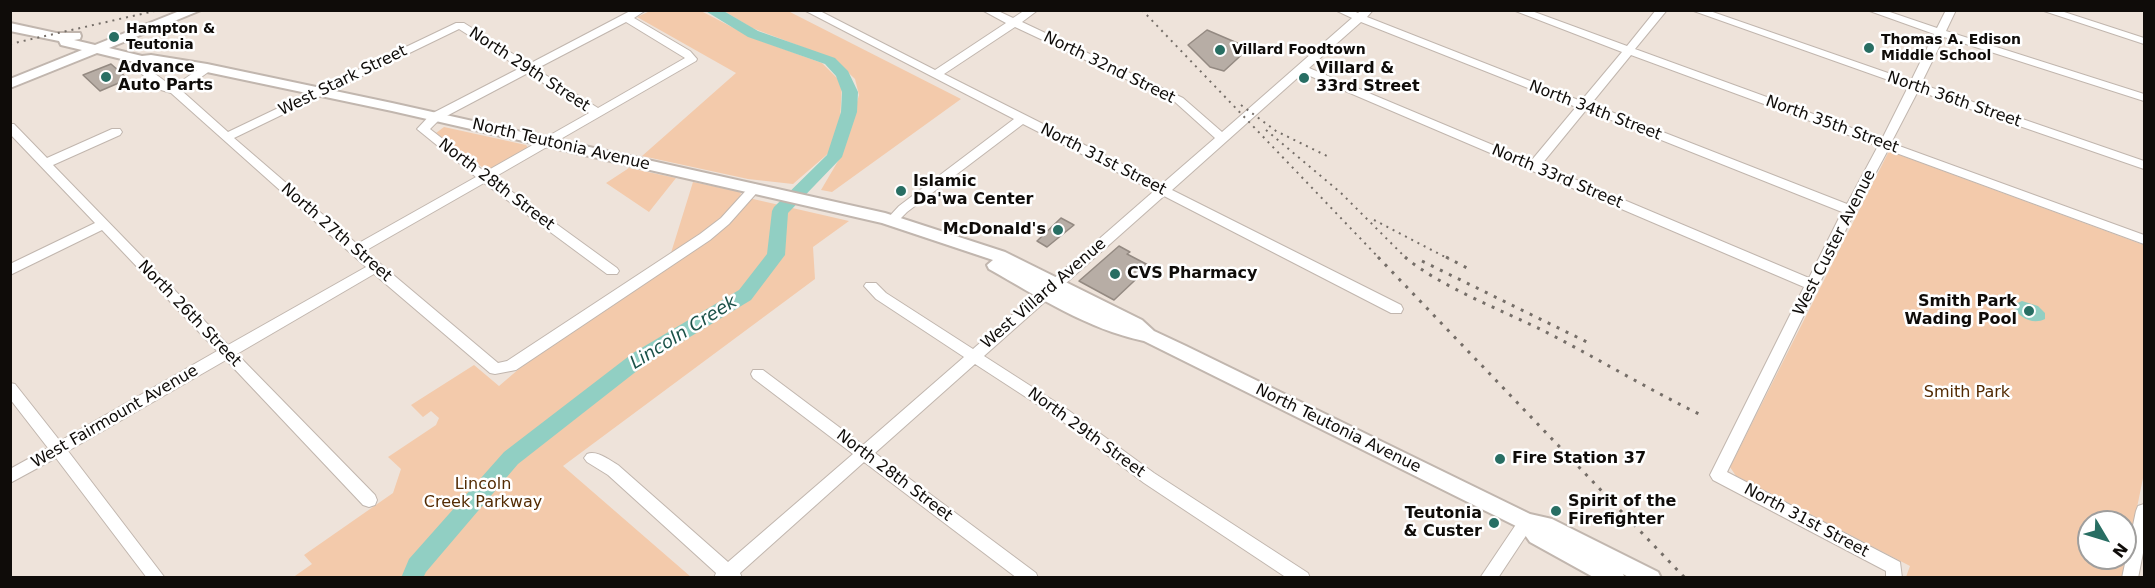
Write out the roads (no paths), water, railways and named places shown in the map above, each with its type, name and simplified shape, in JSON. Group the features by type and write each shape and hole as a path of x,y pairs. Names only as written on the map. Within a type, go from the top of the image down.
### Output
{"main road":[{"path":"10,84 162,22 190,13"},
{"path":"103,46 190,13"},
{"path":"10,93 103,46 162,22"},
{"name":"North Teutonia Avenue","path":"10,27 61,37 66,42 103,46 147,59 207,68 548,141 892,220 967,246 987,261 1051,288 1108,324 1128,333 1148,336 1527,522 1545,525 1651,578"},
{"path":"61,37 66,56 62,63"},
{"name":"North Teutonia Avenue","path":"1527,522 1537,536 1615,578"}],"street":[{"path":"435,117 640,10"},
{"name":"North 31st Street","path":"809,10 1396,309"},
{"name":"North 32nd Street","path":"987,10 1161,90 1179,100 1223,139"},
{"path":"934,75 1033,10"},
{"name":"North 34th Street","path":"1340,10 1363,14 1584,107 1850,210"},
{"name":"North 35th Street","path":"1518,10 2145,240"},
{"path":"1533,167 1662,10"},
{"name":"North 36th Street","path":"1696,10 2145,165"},
{"path":"1872,10 2145,98"},
{"name":"West Custer Avenue","path":"1718,475 1812,285 1915,86 1951,10"},
{"path":"2046,10 2145,41"},
{"name":"West Villard Avenue","path":"728,576 864,452 1363,14"},
{"path":"357,250 692,59 686,52 627,18"},
{"name":"North 29th Street","path":"460,25 598,114"},
{"name":"West Stark Street","path":"226,137 460,25"},
{"name":"North 27th Street","path":"147,59 142,69 165,88 175,91 488,364 500,369 511,366 705,237 758,189"},
{"path":"175,91 207,68"},
{"name":"North 33rd Street","path":"1302,69 1812,285"},
{"name":"North 28th Street","path":"435,117 423,129 484,178 612,272"},
{"path":"892,220 903,209 1022,119"},
{"name":"North 26th Street","path":"10,127 369,500"},
{"path":"45,164 116,132"},
{"path":"10,270 102,225"},
{"name":"West Fairmount Avenue","path":"10,477 376,267"},
{"name":"North 29th Street","path":"871,286 881,296 1064,414 1149,478 1302,578"},
{"name":"North 28th Street","path":"758,374 1030,578"},
{"path":"10,388 157,578"},
{"path":"592,458 613,470 728,576"},
{"name":"North 31st Street","path":"1718,475 1894,572"},
{"path":"2130,578 2141,547 2145,511"},
{"path":"1488,578 1527,522"}],"water":[{"name":"Smith Park Wading Pool","path":"2022,301 2038,306 2045,313 2045,319 2031,321 2018,314 2013,305"}],"waterway":[{"name":"Lincoln Creek","path":"412,578 417,566 511,458 640,358 745,295 776,255 780,211 834,157 849,112 850,92 843,74 830,61 753,34 711,10"}],"railway":[{"path":"10,44 159,10"},
{"path":"1142,10 1380,259"},
{"path":"1241,105 1276,131 1331,158"},
{"path":"1266,130 1341,193 1405,257"},
{"path":"1374,220 1449,259"},
{"path":"1378,257 1685,578"},
{"path":"1405,257 1452,288 1542,330 1699,414"},
{"path":"1446,257 1467,268"},
{"path":"1422,261 1591,344"}],"place":[{"name":"Hampton & Teutonia","path":"114,37"},
{"name":"Thomas A. Edison Middle School","path":"1869,48"},
{"name":"Villard Foodtown","path":"1220,50"},
{"name":"Advance Auto Parts","path":"106,77"},
{"name":"Villard & 33rd Street","path":"1304,78"},
{"name":"Islamic Da'wa Center","path":"901,191"},
{"name":"McDonald's","path":"1058,230"},
{"name":"CVS Pharmacy","path":"1115,274"},
{"name":"Smith Park Wading Pool","path":"2029,311"},
{"name":"Fire Station 37","path":"1500,459"},
{"name":"Spirit of the Firefighter","path":"1556,511"},
{"name":"Teutonia & Custer","path":"1494,523"}],"park label":[{"name":"Smith Park","path":"1967,393"},
{"name":"Lincoln Creek Parkway","path":"483,494"}]}
